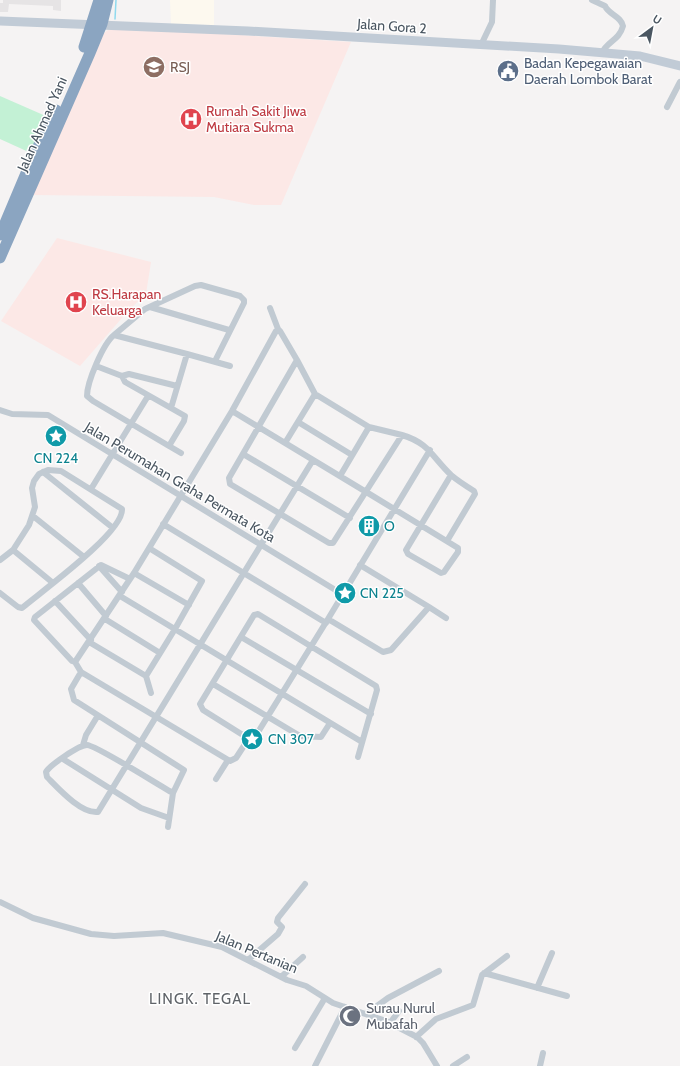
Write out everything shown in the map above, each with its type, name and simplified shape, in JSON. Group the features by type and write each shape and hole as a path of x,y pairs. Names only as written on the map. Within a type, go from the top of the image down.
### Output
{"highway":[{"path":"0,235 32,159 97,24 99,0"},
{"name":"Jalan Ahmad Yani","path":"0,258 108,0"}],"street":[{"path":"481,45 492,22 492,0"},
{"path":"591,0 605,6 611,14 620,19 623,26 618,37 605,48 602,53"},
{"path":"605,6 610,0"},
{"name":"Jalan Gora 2","path":"0,20 481,45 602,53 654,58 680,66"},
{"path":"667,107 680,82"},
{"path":"181,453 87,396 96,366 104,347 114,335 145,309 195,286 240,296 244,300 244,303 229,330 215,361"},
{"path":"150,307 229,330"},
{"path":"270,308 278,329 315,394 370,427 415,439 430,450 451,475 474,491 475,494 447,541"},
{"path":"75,662 134,573 232,411 278,329"},
{"path":"114,335 230,366"},
{"path":"171,408 186,354"},
{"path":"296,360 229,478 230,484 332,544 335,542 402,435"},
{"path":"96,366 122,376 127,374 177,386"},
{"path":"122,376 125,382 171,408 185,418 169,446"},
{"path":"285,443 315,394"},
{"path":"91,489 148,396"},
{"name":"Jalan Perumahan Graha Permata Kota","path":"0,410 12,414 45,414 342,594"},
{"path":"232,411 340,476 421,526 458,548 444,572 441,573 406,552 421,526 451,475"},
{"path":"298,422 352,455"},
{"path":"340,476 370,427"},
{"path":"358,757 371,714 377,690 376,686 311,646 258,614 254,615 200,706 248,738 255,737 296,670 311,646 327,621 430,450"},
{"path":"243,454 350,518"},
{"path":"173,793 126,766 91,745 83,745 78,747 48,769 45,774 46,777 72,801 96,812 112,789 126,766 140,743 156,717 201,645 243,573 313,460"},
{"path":"0,560 13,550 33,516 35,507 32,488 34,481 43,472 48,470 61,471 122,509 122,514 104,541 20,608 0,593"},
{"path":"43,472 113,528"},
{"path":"33,516 84,557"},
{"path":"163,524 243,573 383,652 391,650 430,608"},
{"path":"146,676 202,581 149,548"},
{"path":"13,550 53,582"},
{"path":"360,565 446,618"},
{"path":"130,579 104,566 99,566 35,617 34,620 72,661 75,662 81,672 228,760 235,760 248,738"},
{"path":"99,566 121,594 201,645 362,742"},
{"path":"134,573 189,605"},
{"path":"78,583 106,617 160,653"},
{"path":"55,601 90,641 146,676 151,693"},
{"path":"241,637 371,714"},
{"path":"81,672 71,689 71,694 76,703 184,770 173,793 168,827"},
{"path":"213,684 303,737 321,737 330,723"},
{"path":"83,745 86,735 97,717"},
{"path":"63,759 146,810 169,818"},
{"path":"216,779 228,760"},
{"path":"248,960 278,934 282,927 277,922 278,918 305,884"},
{"name":"Jalan Pertanian","path":"0,902 26,915 68,929 109,936 150,933 169,934 222,948 281,977 306,986 325,998 345,1007 390,1023 416,1037 423,1043 437,1066"},
{"path":"537,988 552,953"},
{"path":"416,1037 436,1019 473,1005 479,981 484,973 507,956"},
{"path":"281,977 303,957"},
{"path":"366,1014 388,998 439,971"},
{"path":"484,973 567,996"},
{"path":"295,1048 325,998"},
{"path":"315,1066 345,1007"},
{"path":"390,1023 399,1011"},
{"path":"540,1066 543,1053"},
{"path":"453,1066 467,1057"}],"shaded area":[{"path":"3,0 61,0 61,11 53,10 53,6 9,4 8,12 0,12 0,3 3,3"},
{"path":"170,0 214,0 214,25 171,24"},
{"name":"Rumah Sakit Jiwa Mutiara Sukma","path":"112,27 351,42 281,205 254,205 214,197 32,195 96,39"},
{"name":"RS.Harapan Keluarga","path":"57,238 151,262 146,294 129,310 80,366 1,321"}],"green space":[{"path":"0,96 48,117 33,154 0,139"}],"waterway":[{"path":"115,19 116,0"}],"place":[{"name":"RSJ","path":"154,67"},
{"name":"Badan Kepegawaian Daerah Lombok Barat","path":"508,71"},
{"name":"Rumah Sakit Jiwa Mutiara Sukma","path":"191,119"},
{"name":"RS.Harapan Keluarga","path":"76,302"},
{"name":"CN 224","path":"56,436"},
{"name":"O","path":"369,526"},
{"name":"CN 225","path":"345,593"},
{"name":"CN 307","path":"252,739"},
{"name":"Surau Nurul Mubafah","path":"350,1016"}],"district":[{"name":"LINGK. TEGAL","path":"200,999"}]}
